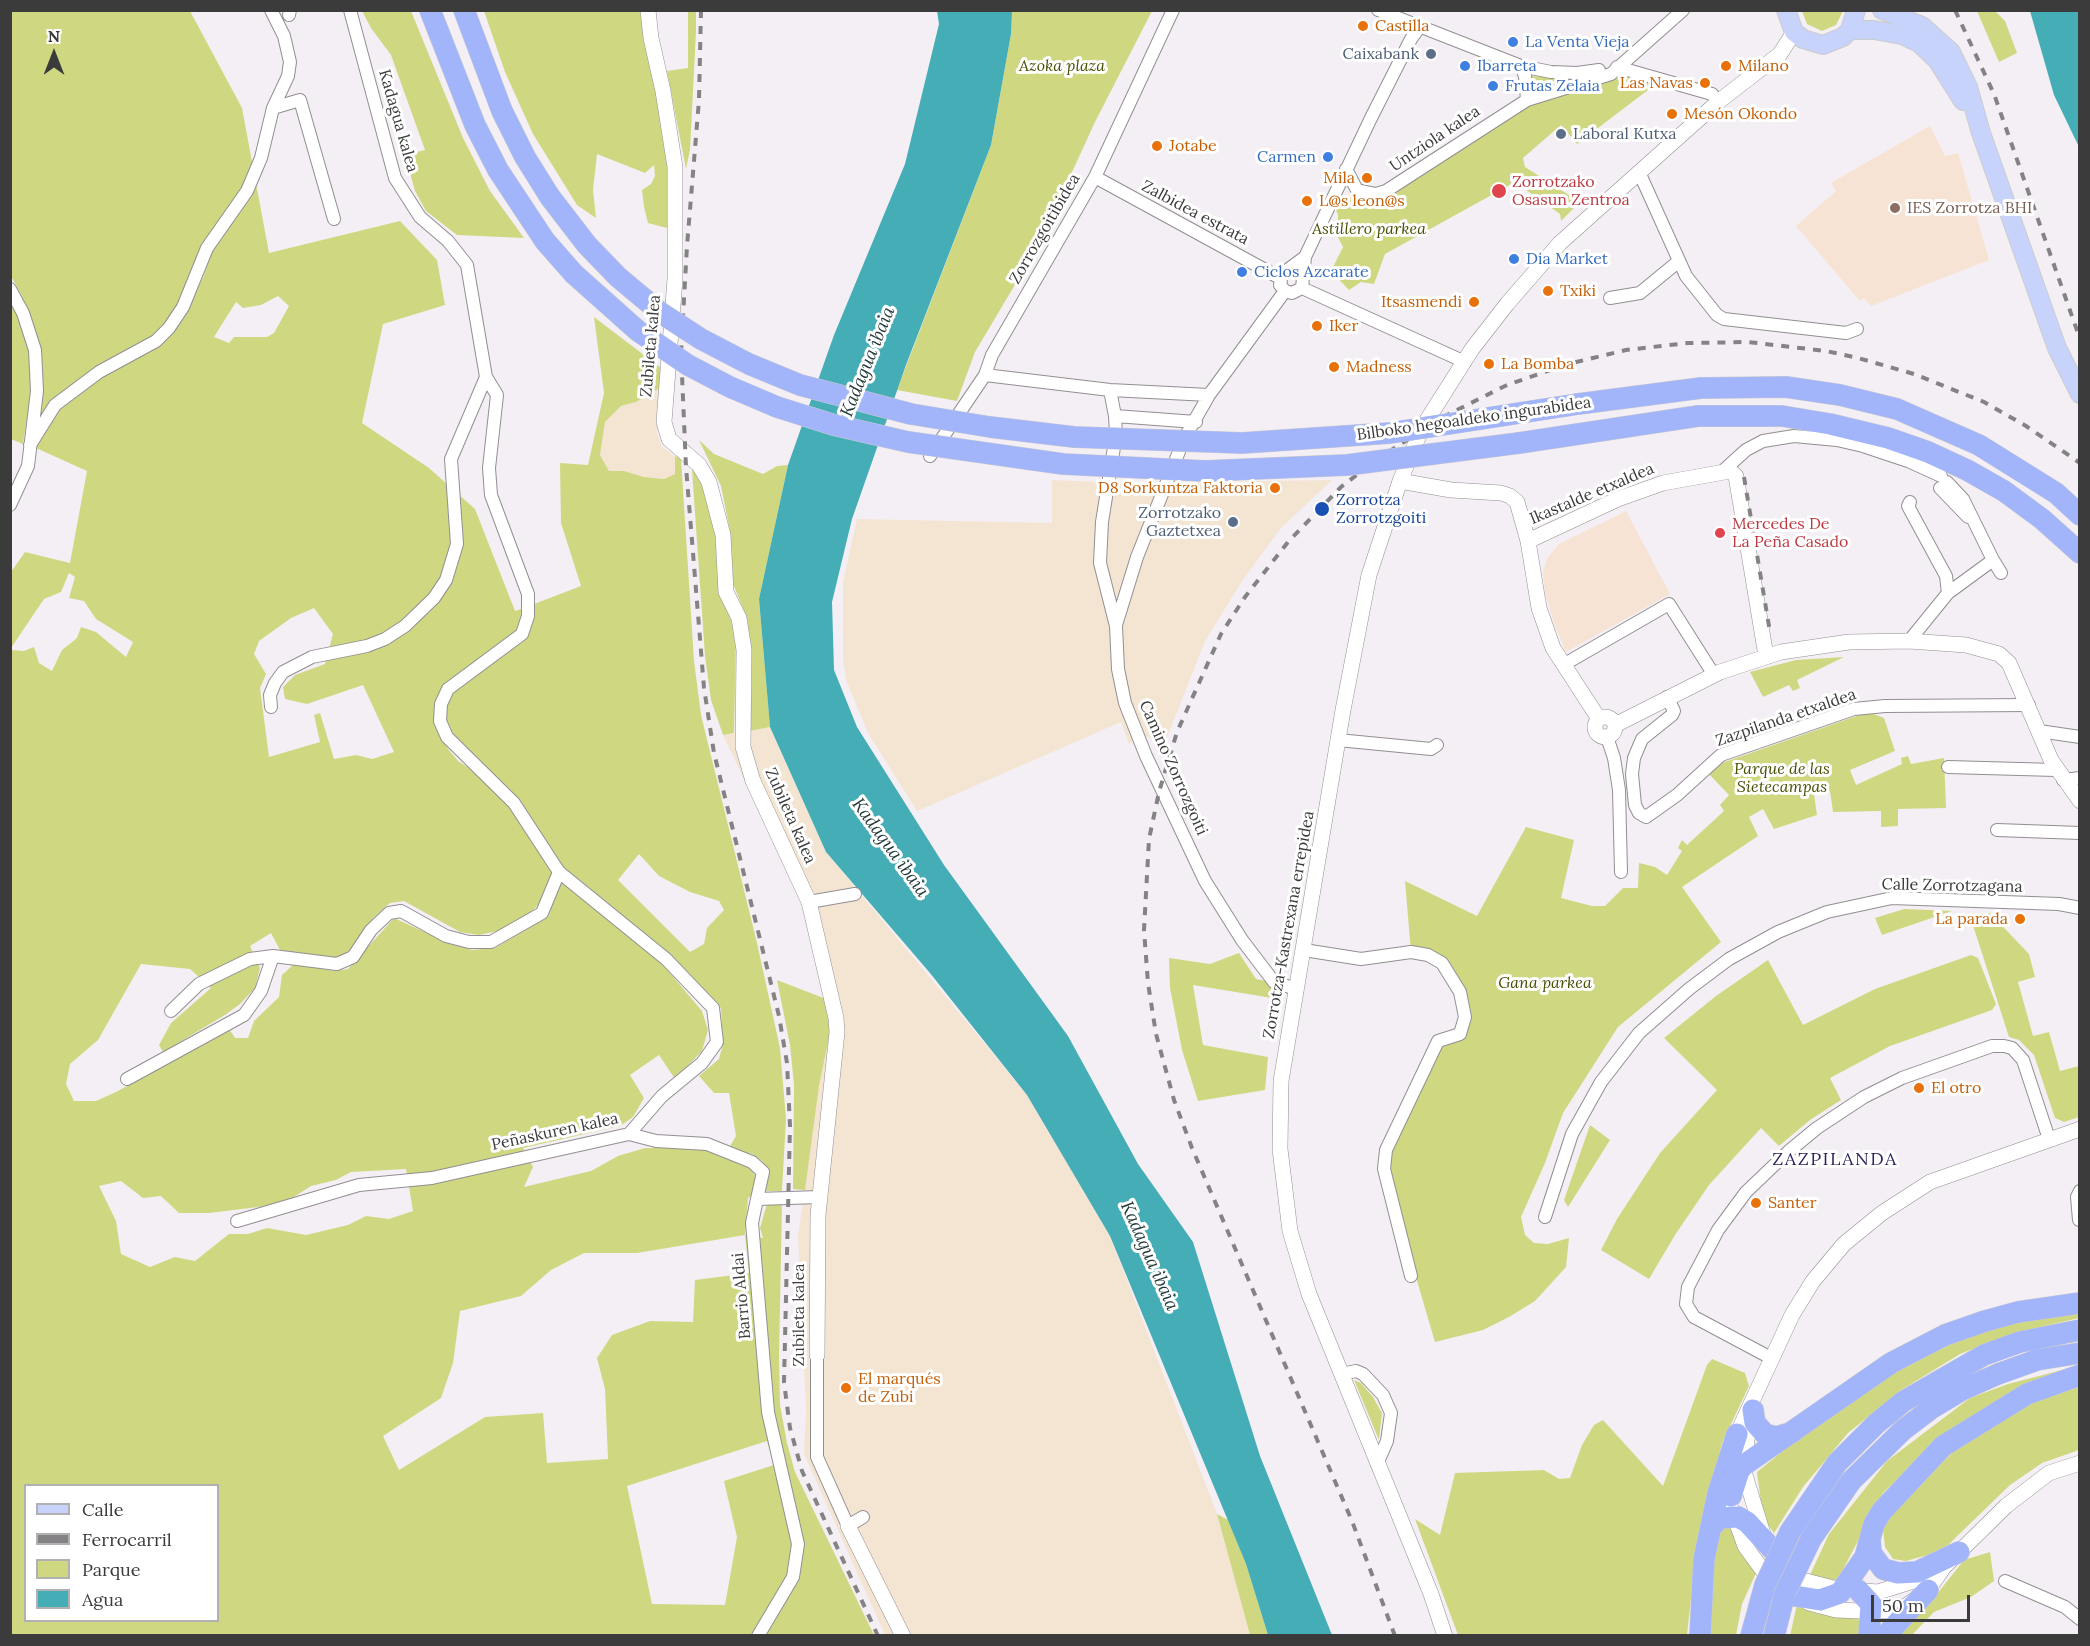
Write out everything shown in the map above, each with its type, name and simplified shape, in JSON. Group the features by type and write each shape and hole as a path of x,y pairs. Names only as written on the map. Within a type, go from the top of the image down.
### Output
{"highway":[{"name":"Bilboko hegoaldeko ingurabidea","path":"430,10 476,125 498,170 545,241 574,274 638,331 688,365 730,387 777,407 834,425 975,454 1063,464 1205,471 1347,465 1519,443 1698,416 1782,416 1830,424 1888,438 1928,452 1967,470 2014,498 2042,519 2079,553"},
{"name":"Bilboko hegoaldeko ingurabidea","path":"464,10 502,111 525,157 550,197 587,245 618,277 661,313 701,339 749,364 800,385 912,414 990,427 1074,437 1242,443 1390,433 1701,388 1786,387 1840,395 1897,409 1979,445 2056,493 2079,514"},
{"path":"1773,1550 1733,1506 1734,1482 1744,1466 1891,1363 1945,1335 2018,1312 2079,1303"},
{"path":"1751,1635 1765,1585 1790,1533 1837,1463 1877,1423 1904,1401 1984,1355 2031,1340 2079,1330"},
{"path":"1774,1635 1811,1539 1851,1481 1896,1437 1932,1408 1962,1390 2037,1360 2079,1353"},
{"path":"1790,1594 1820,1600 1851,1590 1865,1557 1874,1524 1882,1511 1943,1446 2027,1394 2079,1375"},
{"path":"1753,1405 1755,1423 1765,1434 1776,1437 1793,1432"},
{"path":"1700,1635 1704,1559 1727,1462 1737,1434"},
{"path":"1711,1527 1733,1506"},
{"path":"1870,1539 1872,1553 1883,1569 1898,1573 1917,1572 1959,1552"},
{"path":"1851,1590 1872,1604 1869,1635"},
{"path":"1885,1635 1928,1590"}],"main road":[{"path":"1786,10 1794,32 1803,39 1823,45 1834,42 1850,30 1856,10"},
{"path":"1882,10 1922,26 1951,52 1968,87 1981,133 2057,348 2079,394"},
{"path":"1850,30 1874,30 1902,35 1918,43 1937,60 1981,133"}],"street":[{"path":"30,445 55,405 99,372 156,341 169,328 183,307 207,248 247,192 261,158 273,108 288,76 290,62 284,36 271,10"},
{"name":"Kadagua kalea","path":"350,10 395,178 420,217 448,241 467,264 486,377"},
{"name":"Zubileta kalea","path":"648,10 675,167 675,279 664,422 669,439 699,465 709,482 723,535 726,592 739,618 744,650 743,747 753,781 809,902 837,1032 820,1197 817,1457 848,1526 903,1635"},
{"name":"Zorrozgoitibidea","path":"930,456 985,375 997,346 1095,177 1173,10"},
{"path":"1378,10 1419,28 1521,66 1551,72 1577,73 1622,66 1712,94 1718,102"},
{"name":"Untziola kalea","path":"1357,189 1376,194 1386,192 1527,100 1611,74 1683,10"},
{"path":"1302,288 1305,256 1411,39 1419,28"},
{"name":"Zorrotza-Kastrexana errepidea","path":"1445,1635 1431,1594 1341,1374 1299,1264 1290,1231 1280,1149 1281,1081 1338,740 1369,575 1400,481 1422,428 1465,362 1507,304 1560,243 1718,102 1780,54 1794,32"},
{"path":"1521,66 1525,76 1527,100"},
{"path":"273,108 300,100 334,219"},
{"path":"1324,218 1342,195 1357,189 1346,169"},
{"path":"1639,172 1679,261 1702,299 1724,319 1846,333 1857,329"},
{"name":"Zalbidea estrata","path":"1095,177 1280,278"},
{"path":"1302,288 1292,294 1285,291 1280,285 1280,278 1305,256"},
{"path":"1610,298 1640,294 1679,261"},
{"path":"1302,288 1465,362"},
{"path":"10,290 23,313 35,350 37,391 28,466 10,505"},
{"path":"1116,626 1137,557 1184,439 1196,422 1209,395 1285,291"},
{"path":"985,375 1110,390 1209,395"},
{"path":"272,707 270,695 274,683 283,672 296,664 386,639 405,626 434,598 446,580 457,543 451,459 486,377"},
{"name":"Peñaskuren kalea","path":"237,1221 359,1185 432,1178 629,1134 662,1096 702,1063 717,1042 713,1008 666,958 559,872 514,803 447,737 440,721 441,704 448,689 522,634 528,616 528,594 492,495 489,468 497,395 486,377"},
{"name":"Camino Zorrozgoiti","path":"1110,390 1116,435 1102,522 1100,563 1116,626 1118,669 1125,703 1146,756 1205,881 1242,940 1274,982 1296,989"},
{"path":"1115,416 1196,422"},
{"path":"1766,656 1736,476 1724,470 1746,450 1762,441 1794,436 1837,440 1895,456 1943,482 1963,499 2001,573"},
{"name":"Ikastalde etxaldea","path":"1528,541 1618,499 1663,483 1724,470"},
{"path":"1400,481 1510,496 1521,511 1539,608 1553,648 1599,719 1609,718 1619,790 1621,872"},
{"path":"1910,502 1912,513 1946,576 1948,593"},
{"path":"1909,641 1948,593 1993,560"},
{"path":"1563,664 1669,604 1714,675"},
{"path":"1611,731 1667,697 1714,675 1766,656 1849,642 1909,641 1966,645 1999,654 2008,663 2059,775 2079,801"},
{"name":"Zazpilanda etxaldea","path":"1667,697 1674,711 1672,715 1642,739 1634,758 1632,774 1635,805 1639,813 1646,817 1677,795 1721,755 1854,709 1885,706 2029,705"},
{"path":"2039,731 2079,737"},
{"path":"1338,740 1431,749 1437,745"},
{"path":"1948,767 2079,778"},
{"path":"1997,830 2079,833"},
{"path":"171,1011 199,984 250,959 273,956 337,964 353,957 370,930 389,913 401,911 446,936 469,942 491,942 542,913 559,872"},
{"path":"809,902 855,894"},
{"name":"Calle Zorrotzagana","path":"1545,1216 1572,1134 1601,1082 1639,1033 1689,989 1729,959 1778,932 1827,912 1892,898 2059,904 2079,908"},
{"path":"1304,950 1361,959 1411,952 1428,955 1442,963 1460,992 1465,1017 1460,1034 1438,1041 1386,1150 1384,1169 1411,1276"},
{"path":"127,1079 244,1015 261,991 273,956"},
{"path":"1771,1358 1694,1317 1686,1304 1688,1287 1718,1230 1746,1192 1817,1128 1864,1097 1902,1078 1992,1046 2004,1046 2012,1047 2024,1060 2049,1139"},
{"path":"2079,1129 1929,1182 1864,1226 1844,1244 1814,1281 1792,1315 1771,1358 1753,1405 1737,1434 1730,1472 1733,1506 1745,1546 1772,1583 1790,1594 1836,1610 1872,1611 1906,1606 1928,1590 1944,1567 2031,1485 2049,1473 2079,1463"},
{"name":"Barrio Aldai","path":"629,1134 656,1141 707,1144 752,1162 763,1172 752,1222 768,1412 798,1544 793,1577 758,1635"},
{"path":"2079,1191 2077,1197 2079,1220"},
{"path":"757,1199 820,1197"},
{"path":"1341,1374 1356,1371 1363,1374 1383,1395 1391,1413 1387,1441 1377,1464"},
{"path":"1753,1405 1745,1446 1744,1466 1763,1536 1783,1566 1802,1580 1851,1590 1878,1592 1929,1576 1944,1567"},
{"path":"848,1526 863,1517"},
{"path":"2005,1581 2066,1607 2079,1619"}],"shaded area":[{"name":"IES Zorrotza BHI","path":"1930,126 1945,156 1958,153 1989,260 1871,306 1864,298 1860,301 1796,226 1836,191 1831,183"},
{"path":"660,388 657,433 662,447 675,456 675,474 664,479 644,477 624,471 609,471 600,455 605,422 621,406 636,402"},
{"path":"1052,480 1124,483 1332,480 1281,528 1242,581 1205,641 1164,745 1144,735 1129,744 1121,722 917,811 868,733 846,680 843,658 843,583 857,519 1052,523"},
{"path":"1626,511 1670,594 1566,652 1545,593 1543,571 1548,557 1559,544"},
{"path":"770,727 826,852 1027,1095 1110,1236 1217,1514 1250,1635 885,1635 804,1454 806,1409 798,1237 819,1086 830,1033 814,893 761,815 723,735"}],"green space":[{"path":"10,11 190,11 242,108 269,253 400,221 437,260 445,305 383,324 362,423 429,468 475,509 515,611 524,608 519,632 449,683 439,693 435,705 436,726 448,749 458,761 475,772 507,802 553,873 538,905 528,915 502,930 479,935 460,932 404,901 390,903 374,917 350,950 338,958 325,959 280,950 271,933 250,946 260,968 255,988 240,1004 225,1015 163,1052 159,1045 171,1023 211,988 190,969 141,964 98,1040 70,1064 66,1084 74,1101 96,1101 116,1092 230,1030 235,1038 248,1038 254,1021 279,997 282,975 294,964 335,971 348,969 394,918 451,944 472,950 495,948 549,916 561,882 658,959 702,1011 708,1030 702,1051 675,1079 659,1055 630,1075 644,1098 633,1117 620,1126 523,1148 533,1167 524,1187 591,1171 618,1156 645,1148 680,1148 705,1150 750,1168 756,1177 755,1193 748,1198 745,1235 763,1238 760,1228 767,1204 782,1203 780,1405 787,1443 795,1472 874,1635 11,1635 11,650 24,651 34,647 39,663 52,671 62,650 77,638 81,627 96,632 126,657 133,642 96,619 84,601 69,598 75,577 69,573 61,592 44,599 11,648 11,572 25,552 70,563 87,471 36,448 54,411 96,380 154,347 174,330 203,278 212,251 203,248 179,307 167,326 144,345 60,394 36,427 43,370 35,330 22,296 11,276","holes":["278,296 289,306 274,333 267,337 234,337 229,343 214,337 236,302 243,308 261,305","314,608 333,634 325,664 295,675 283,687 285,699 307,704 363,685 394,752 372,759 356,755 334,759 320,713 314,715 320,742 269,757 260,688 266,674 254,654 259,641 291,618","406,1169 413,1211 389,1219 366,1216 348,1225 306,1235 267,1228 248,1234 229,1234 195,1261 175,1257 150,1267 121,1254 116,1221 99,1186 121,1181 143,1198 161,1196 179,1213 209,1213 283,1204 311,1186 336,1180 351,1172","745,1235 749,1273 695,1280 693,1322 650,1321 612,1335 597,1358 605,1389 608,1459 547,1463 543,1413 485,1417 399,1470 383,1436 441,1398 453,1363 460,1311 521,1296 551,1270 584,1253 637,1253","767,1441 774,1465 724,1481 737,1537 725,1605 652,1604 627,1486"]},
{"path":"362,11 411,11 463,138 490,191 524,238 457,235 426,211 415,191 405,155 425,150 391,55 371,28"},
{"path":"484,11 640,11 664,126 668,160 667,228 648,223 644,207 642,190 651,184 655,176 654,165 645,173 597,154 593,190 596,218 577,205 533,134 505,72"},
{"path":"688,11 696,11 696,31 690,150 686,169 667,71 688,68"},
{"name":"Azoka plaza","path":"1012,11 1152,11 1095,122 1038,246 975,352 957,401 897,390 991,145 1011,34"},
{"path":"1802,11 1843,11 1836,25 1822,31 1807,24"},
{"path":"1977,11 1995,11 2005,21 2017,53 1999,62"},
{"path":"1532,76 1567,79 1569,81 1532,93"},
{"name":"Astillero parkea","path":"1629,76 1651,81 1648,90 1577,144 1561,125 1523,158 1525,167 1580,202 1561,221 1560,214 1515,182 1385,254 1374,284 1361,282 1349,290 1331,271 1343,247 1338,237 1336,210 1339,201 1346,196 1356,194 1376,199 1392,196 1449,154 1517,111 1540,100 1613,77"},
{"path":"10,298 22,322 29,350 32,384 23,444 11,439"},
{"path":"594,317 661,368 660,388 636,402 621,406 605,422 600,455 609,471 624,471 644,477 664,479 675,474 675,456 681,459 694,661 701,715 757,943 780,1048 786,1119 782,1191 766,1191 768,1172 762,1161 752,1154 729,1148 736,1136 729,1093 714,1093 699,1076 719,1059 723,1044 721,1008 567,873 446,725 445,709 453,690 523,642 529,635 534,618 534,604 581,586 561,523 560,463 588,465 604,393","holes":["639,854 659,876 690,892 719,901 724,910 707,928 704,944 690,952 618,880"]},
{"path":"699,440 714,454 763,474 777,466 788,465 759,599 770,727 749,731 752,685 747,618 731,579 729,526 721,486"},
{"path":"692,470 701,477 717,535 727,607 736,638 734,733 723,735 711,700 705,656"},
{"path":"1844,657 1797,680 1800,688 1793,691 1789,685 1763,697 1750,672 1796,660"},
{"name":"Gana parkea","path":"1868,712 1884,718 1895,751 1850,770 1856,785 1902,764 1901,758 1908,756 1911,764 1944,758 1946,808 1898,809 1898,826 1881,827 1881,811 1833,812 1830,791 1814,794 1817,815 1774,829 1763,809 1749,817 1758,836 1682,887 1721,942 1618,1027 1563,1113 1545,1163 1521,1217 1525,1235 1534,1243 1548,1244 1569,1238 1566,1267 1535,1301 1509,1317 1483,1330 1435,1342 1384,1169 1438,1041 1460,1034 1465,1017 1442,963 1411,952 1405,881 1477,916 1526,827 1574,840 1561,898 1592,906 1605,906 1623,888 1638,888 1639,863 1655,867 1667,875 1682,851 1678,848 1682,840 1687,845 1724,811 1720,805 1729,795 1709,774 1719,764"},
{"path":"1904,909 1952,911 1882,935 1875,918"},
{"path":"1969,913 1990,913 2029,954 2035,977 2018,982 2033,1036 2049,1032 2060,1071 2079,1066 2079,1117 2064,1122 2055,1118 2034,1055 2019,1040 2009,1037"},
{"path":"1239,953 1256,979 1266,981 1276,991 1278,999 1193,985 1203,1045 1268,1057 1265,1090 1198,1101 1182,1050 1170,988 1169,958 1210,964"},
{"path":"1971,955 1978,958 1996,1004 1992,1010 1890,1046 1830,1078 1841,1100 1810,1120 1779,1146 1761,1128 1709,1185 1649,1279 1601,1250 1617,1219 1660,1153 1717,1090 1664,1038 1716,996 1768,960 1803,1025 1875,989"},
{"path":"777,980 826,999 830,1033 819,1086 805,1190 793,1189 794,1085 790,1045"},
{"path":"1590,1125 1610,1140 1568,1207 1564,1200"},
{"path":"2079,1311 2079,1318 2011,1334 1960,1354 1901,1390 1848,1433 1803,1487 1774,1533 1763,1518 1757,1472 1832,1411 1895,1367 1969,1336 2021,1320"},
{"path":"1712,1359 1745,1373 1749,1386 1722,1443 1696,1553 1687,1635 1458,1635 1415,1519 1440,1535 1455,1473 1544,1470 1559,1479 1570,1478 1582,1445 1594,1425 1603,1420 1663,1486 1707,1365"},
{"path":"2066,1369 2004,1396 1940,1438 1883,1493 1837,1581 1810,1575 1829,1534 1887,1461 1970,1398 2008,1384"},
{"path":"1354,1380 1361,1383 1373,1397 1382,1413 1379,1440"},
{"path":"2079,1387 2079,1450 2042,1463 2010,1485 1948,1545 1935,1553 1906,1561 1893,1559 1885,1547 1883,1530 1893,1511 1960,1445 2026,1405"},
{"path":"1217,1514 1228,1520 1246,1564 1268,1635 1250,1635"},
{"path":"1731,1521 1756,1573 1742,1604 1736,1635 1706,1636 1718,1528"},
{"path":"1990,1552 1994,1581 1971,1597 1934,1612 1912,1635 1897,1636 1933,1599 1964,1560"},
{"path":"1797,1604 1815,1613 1863,1620 1862,1635 1790,1636"}],"water":[{"name":"Kadagua ibaia","path":"937,11 1012,11 1011,34 991,145 906,365 852,519 832,602 834,670 857,727 944,865 1068,1036 1138,1164 1193,1242 1260,1456 1332,1635 1268,1635 1246,1564 1110,1236 1027,1095 930,973 826,852 770,727 759,599 788,465 834,335 905,164 939,24"},
{"path":"2030,11 2079,11 2079,147 2054,95"}],"railway":[{"path":"701,10 699,100 681,352 686,467 704,688 714,753 779,1016 787,1063 790,1126 784,1382 790,1428 802,1471 878,1636"},
{"path":"1955,10 1994,94 2080,339"},
{"path":"1395,1636 1352,1521 1192,1148 1174,1100 1156,1034 1148,983 1144,930 1149,839 1159,792 1177,732 1221,634 1245,597 1288,542 1341,487 1380,457 1447,415 1507,385 1568,364 1626,350 1688,343 1748,342 1826,351 1858,358 1914,374 1984,402 2026,426 2080,463"},
{"path":"1744,477 1770,632"}],"place":[{"name":"Castilla","path":"1363,26"},
{"name":"La Venta Vieja","path":"1513,42"},
{"name":"Caixabank","path":"1431,54"},
{"name":"Ibarreta","path":"1465,66"},
{"name":"Milano","path":"1726,66"},
{"name":"Las Navas","path":"1705,83"},
{"name":"Frutas Zelaia","path":"1493,86"},
{"name":"Mesón Okondo","path":"1672,114"},
{"name":"Laboral Kutxa","path":"1561,134"},
{"name":"Jotabe","path":"1157,146"},
{"name":"Carmen","path":"1328,157"},
{"name":"Mila","path":"1367,178"},
{"name":"Zorrotzako Osasun Zentroa","path":"1499,191"},
{"name":"L@s leon@s","path":"1307,201"},
{"name":"IES Zorrotza BHI","path":"1895,208"},
{"name":"Dia Market","path":"1514,259"},
{"name":"Ciclos Azcarate","path":"1242,272"},
{"name":"Txiki","path":"1548,291"},
{"name":"Itsasmendi","path":"1474,302"},
{"name":"Iker","path":"1317,326"},
{"name":"La Bomba","path":"1489,364"},
{"name":"Madness","path":"1334,367"},
{"name":"D8 Sorkuntza Faktoria","path":"1275,488"},
{"name":"Zorrotza Zorrotzgoiti","path":"1322,509"},
{"name":"Zorrotzako Gaztetxea","path":"1233,522"},
{"name":"Mercedes De La Peña Casado","path":"1720,533"},
{"name":"La parada","path":"2020,919"},
{"name":"El otro","path":"1919,1088"},
{"name":"Santer","path":"1756,1203"},
{"name":"El marqués de Zubi","path":"846,1388"}],"district":[{"name":"ZAZPILANDA","path":"1835,1160"}],"park label":[{"name":"Parque de las Sietecampas","path":"1782,778"}]}
